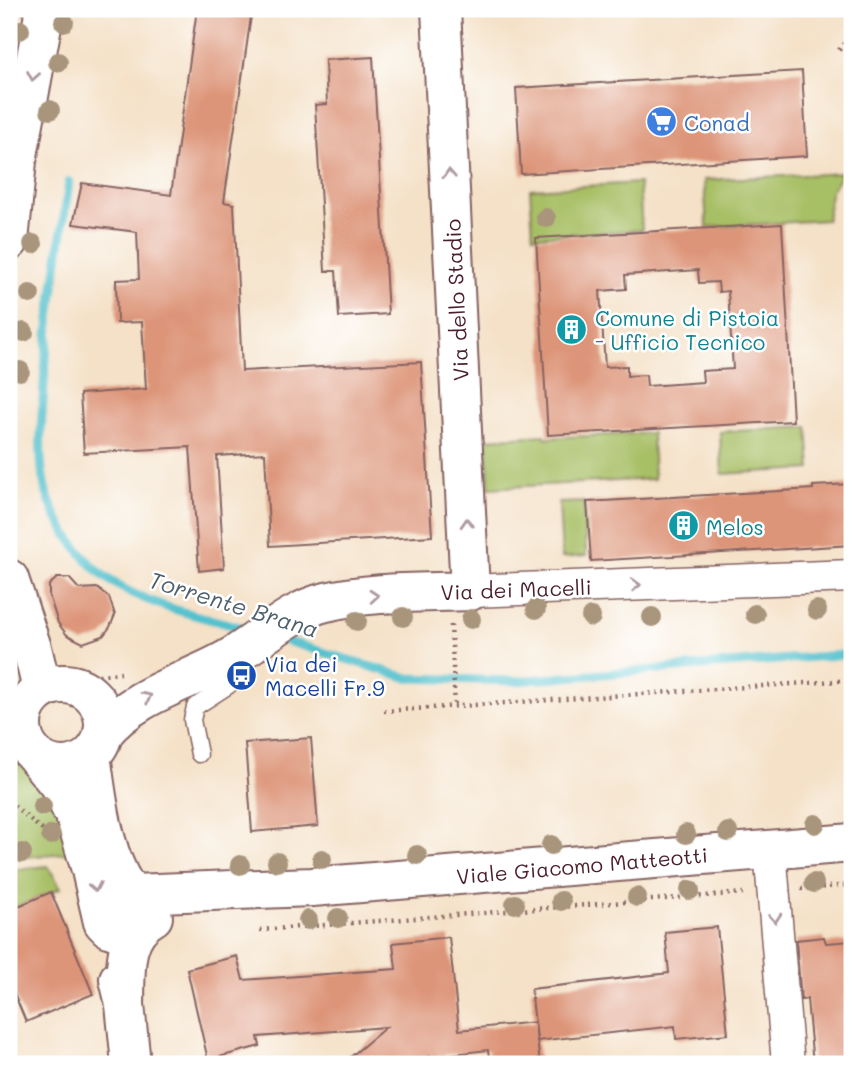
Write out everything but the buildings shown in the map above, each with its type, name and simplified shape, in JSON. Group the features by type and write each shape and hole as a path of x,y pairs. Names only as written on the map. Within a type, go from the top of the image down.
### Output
{"street":[{"path":"9,241 13,161 45,9"},
{"name":"Via dello Stadio","path":"441,9 470,591"},
{"name":"Via dei Macelli","path":"97,744 114,719 128,708 219,672 307,608 339,600 470,591 852,576"},
{"path":"9,579 32,648 34,696 23,739 60,786 76,819 99,911 126,915"},
{"path":"34,696 51,685 65,683 84,689 100,706 103,717 97,744 99,814 120,877 126,915 128,947 125,1004 131,1064"},
{"path":"38,759 64,767 79,763 97,744"},
{"name":"Viale Giacomo Matteotti","path":"126,915 312,887 852,843"},
{"path":"770,850 788,1064"}],"lane":[{"path":"199,754 192,720 195,707 219,672"}],"path":[{"path":"839,50 852,34"},
{"path":"453,650 455,708"},
{"path":"34,696 89,676 129,672"},
{"path":"384,711 852,680"},
{"path":"260,930 852,885"}],"green space":[{"path":"843,173 831,191 827,220 707,227 704,180"},
{"path":"639,183 642,230 533,236 530,189"},
{"path":"808,427 811,469 722,474 720,432"},
{"path":"652,433 654,479 489,488 487,439"},
{"path":"584,502 586,556 562,558 559,503"},
{"path":"9,730 43,754 74,852 9,859"},
{"path":"48,866 61,888 9,910 9,870"}],"waterway":[{"name":"Torrente Brana","path":"69,182 50,319 41,430 43,477 51,505 77,548 111,581 160,605 250,630"},
{"name":"Torrente Brana","path":"277,638 408,678 516,681 852,654"}],"place":[{"name":"Conad","path":"661,122"},
{"name":"Comune di Pistoia - Ufficio Tecnico","path":"572,329"},
{"name":"Melos","path":"683,526"},
{"name":"Via dei Macelli Fr.9","path":"242,675"}]}
